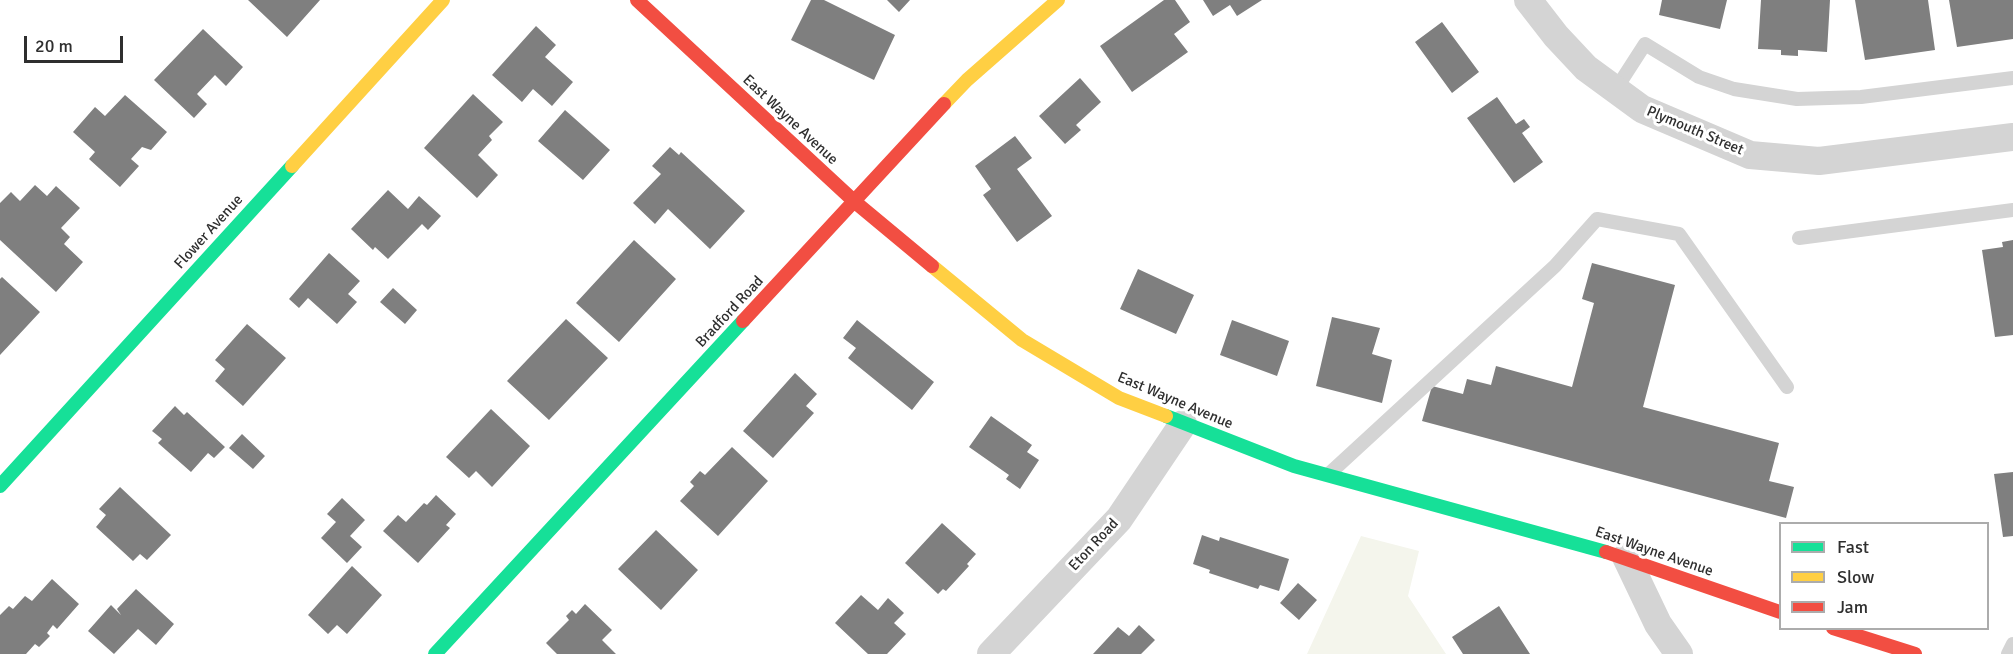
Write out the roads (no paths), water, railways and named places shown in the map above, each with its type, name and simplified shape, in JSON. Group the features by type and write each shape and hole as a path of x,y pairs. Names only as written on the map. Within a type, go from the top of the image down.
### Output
{"street":[{"name":"Flower Avenue","path":"0,486 443,0"},
{"name":"East Wayne Avenue","path":"637,0 855,202 1022,340 1119,398 1294,466 1626,557 1779,612"},
{"name":"Bradford Road","path":"435,654 967,80 1058,0"},
{"name":"Plymouth Street","path":"1528,0 1556,36 1586,68 1642,109 1750,155 1819,161 2013,137"},
{"name":"Eton Road","path":"992,654 1119,519 1183,424"},
{"path":"1626,557 1658,624 1679,654"},
{"path":"1839,630 1915,654"}],"lane":[{"path":"1616,90 1645,44 1699,77 1734,89 1797,99 1861,97 2013,78"},
{"path":"1799,238 2013,210"},
{"path":"1328,475 1555,266 1597,219 1679,234 1787,387"},
{"path":"2008,654 2013,644"}]}
